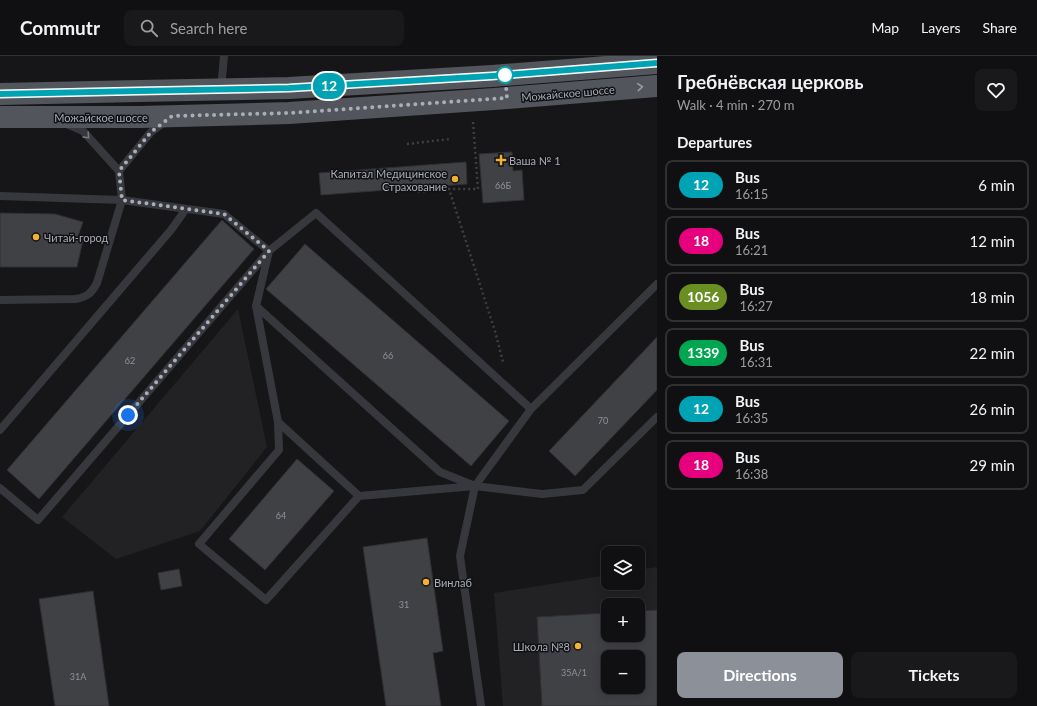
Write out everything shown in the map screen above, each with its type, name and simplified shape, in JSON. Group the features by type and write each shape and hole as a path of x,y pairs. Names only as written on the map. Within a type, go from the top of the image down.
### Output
{"main road":[{"name":"Можайское шоссе","path":"0,94 289,88 492,76 657,63"},
{"name":"Можайское шоссе","path":"0,117 172,116 289,113 494,100 657,86"}],"lane":[{"path":"221,89 224,56"},
{"path":"119,171 151,132 172,116"},
{"path":"0,300 75,299 84,297 92,292 97,283 122,200 119,171 83,131 53,117"},
{"path":"0,196 122,200 224,214 269,251"},
{"path":"0,430 171,230 186,209"},
{"path":"0,488 38,520 269,251 316,213 531,409"},
{"path":"269,251 256,306 278,422 279,450 199,544 266,600 359,496 475,486 542,494 583,490 657,417"},
{"path":"481,706 460,556 475,486 531,409 657,284"},
{"path":"256,306 440,472 475,486"},
{"path":"278,422 359,496"}],"path":[{"path":"418,192 449,189 478,189 473,120"},
{"path":"407,144 450,140"},
{"path":"449,189 495,331 510,390"}],"shaded area":[{"path":"238,309 267,447 200,531 116,559 62,517"},
{"name":"Школа №8","path":"657,567 657,706 503,706 494,593 601,576 601,590 645,590 645,569"}],"building":[{"path":"512,152 513,171 522,170 524,200 483,203 479,154"},
{"path":"466,162 467,184 321,195 319,173"},
{"path":"0,213 55,214 83,222 77,239 83,240 77,267 0,267"},
{"path":"222,220 254,249 39,499 7,470"},
{"path":"305,244 509,421 471,466 266,289"},
{"path":"657,337 657,390 575,476 549,451"},
{"path":"297,459 334,491 265,570 229,539"},
{"path":"427,538 443,651 433,653 441,706 386,706 363,547"},
{"path":"179,569 182,586 161,590 158,573"},
{"path":"93,591 109,706 55,706 39,599"},
{"path":"657,610 657,706 542,706 537,617 601,613 601,642 645,642 645,611"}],"bus line":[{"name":"12","path":"0,94 289,88 492,76 657,63"}],"place":[{"name":"Ваша № 1","path":"501,160"},
{"name":"Капитал Медицинское Страхование","path":"455,179"},
{"name":"Читай-город","path":"36,237"},
{"name":"Винлаб","path":"426,582"},
{"name":"Школа №8","path":"578,646"}],"route":[{"path":"128,415 269,251 224,214 122,200 119,171 151,132 172,116 289,113 507,98 505,75"}]}
